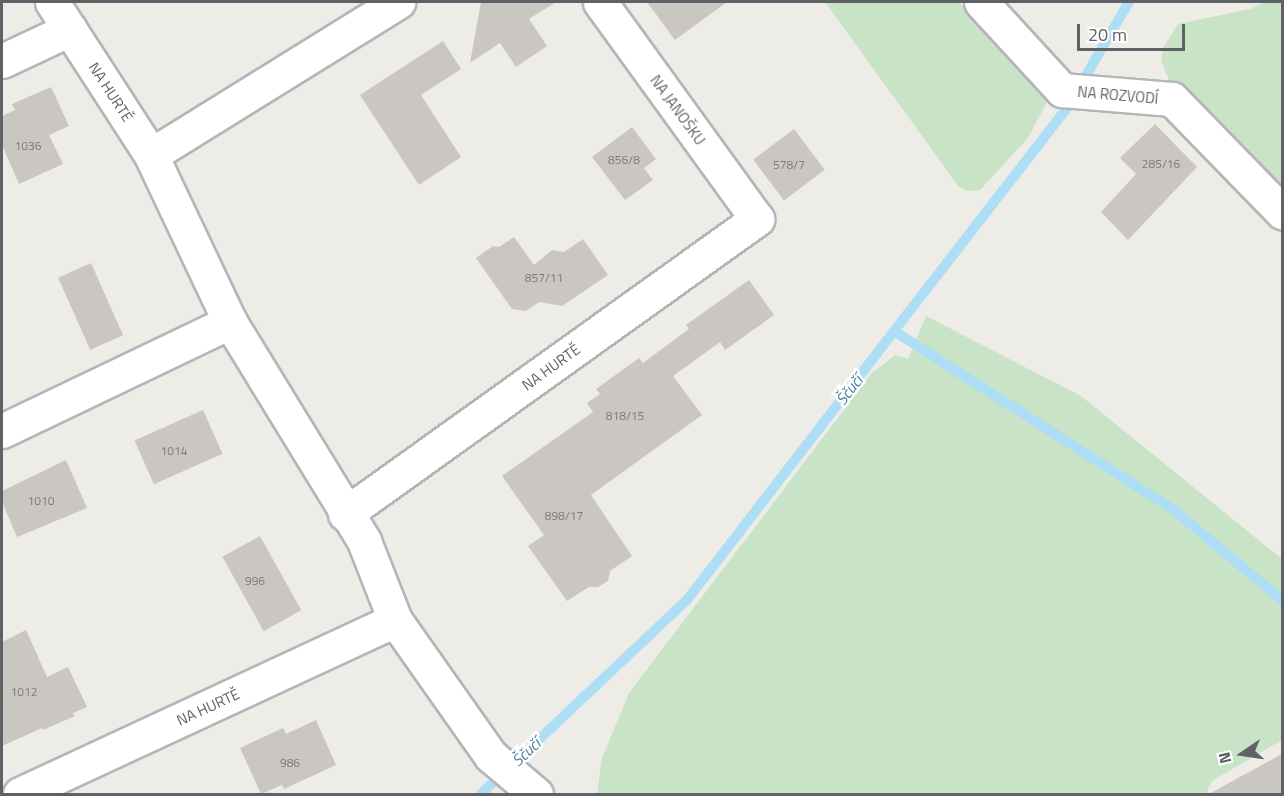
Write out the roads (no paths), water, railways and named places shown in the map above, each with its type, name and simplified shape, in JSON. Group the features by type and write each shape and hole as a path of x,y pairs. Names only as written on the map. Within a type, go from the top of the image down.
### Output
{"street":[{"name":"NA HURTĚ","path":"52,2 152,155 230,322 345,514 364,541 395,620 491,756 530,789"},
{"path":"152,155 398,2"},
{"name":"NA JANOŠKU","path":"600,2 757,219"},
{"name":"NA ROZVODÍ","path":"981,2 1062,90 1172,99 1282,212"},
{"path":"2,61 70,30"},
{"name":"NA HURTĚ","path":"345,514 757,219"},
{"path":"2,430 230,322"},
{"name":"NA HURTĚ","path":"20,795 395,620"}],"waterway":[{"path":"894,331 1067,108 1129,2"},
{"name":"Ščučí","path":"481,794 687,600 894,331 1174,510 1282,600"}]}
